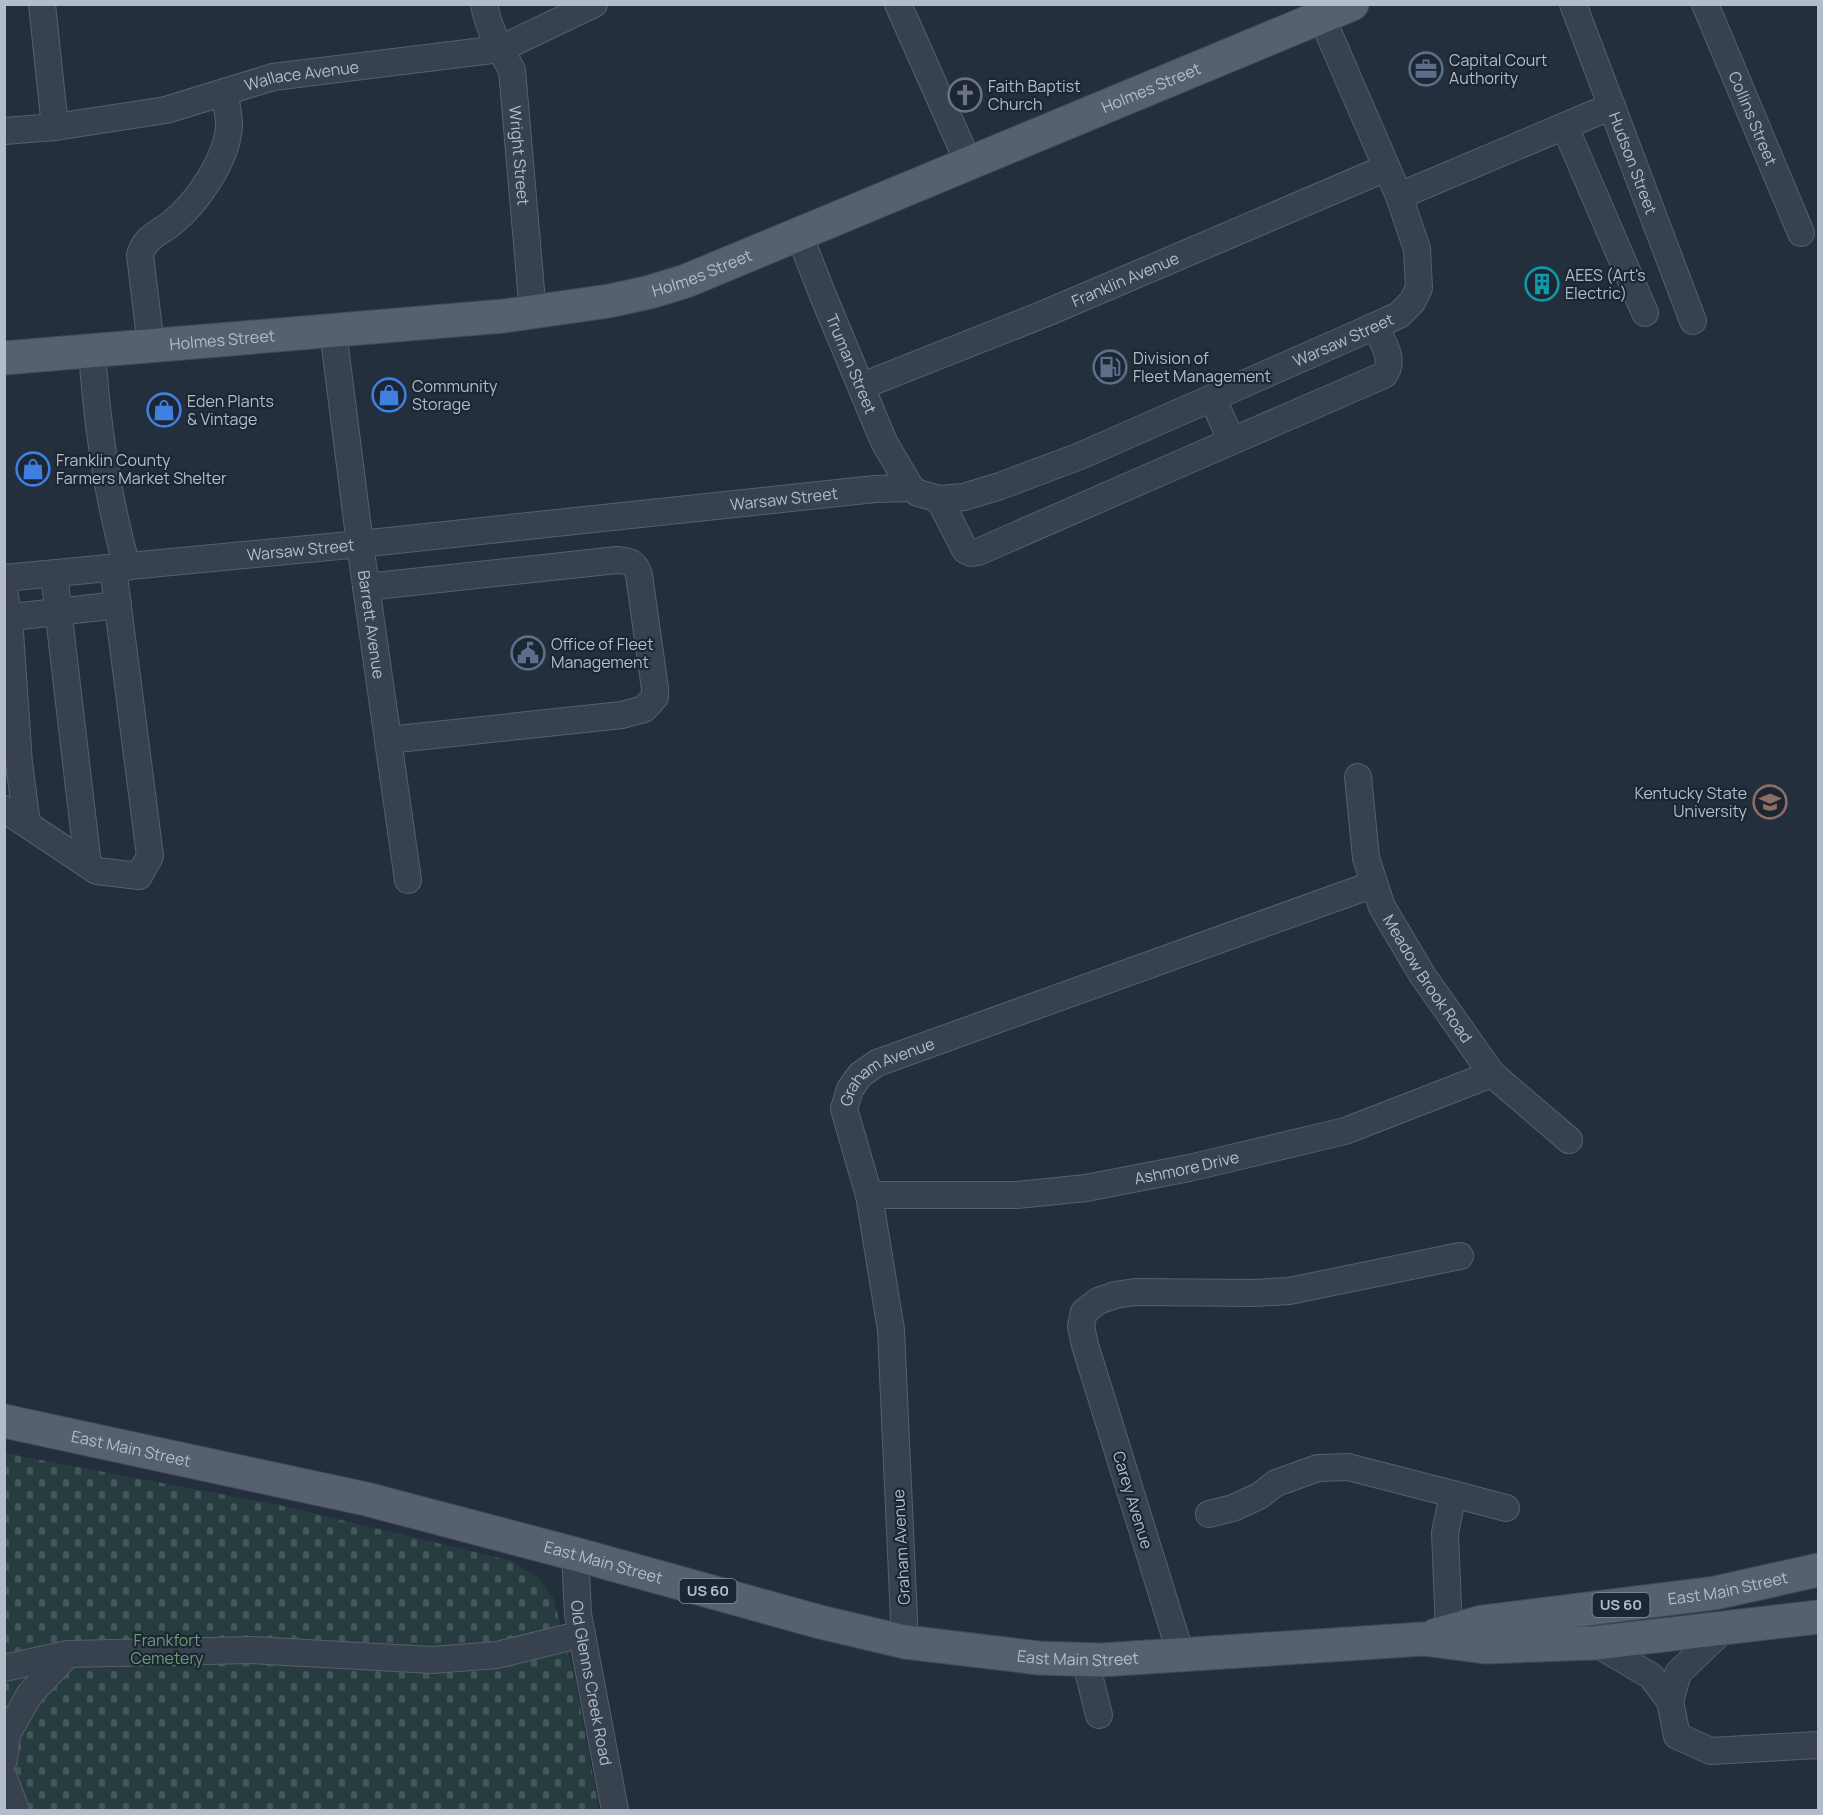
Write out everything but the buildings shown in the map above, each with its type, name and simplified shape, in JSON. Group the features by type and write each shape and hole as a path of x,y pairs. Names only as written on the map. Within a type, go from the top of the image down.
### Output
{"main road":[{"name":"Holmes Street","path":"4,358 533,313 650,292 715,270 868,204 969,164 1319,11 1352,4"},
{"name":"East Main Street","path":"4,1421 366,1499 820,1622 905,1642 1040,1658 1084,1659 1181,1655 1436,1635 1482,1622 1715,1593 1818,1570"},
{"name":"East Main Street","path":"1436,1635 1485,1647 1595,1643 1818,1617"}],"street":[{"path":"42,4 55,127"},
{"name":"Wright Street","path":"484,4 486,17 512,70 533,313"},
{"name":"Wallace Avenue","path":"4,131 55,127 166,110 273,77 500,49 594,4"},
{"path":"898,4 969,164"},
{"name":"Hudson Street","path":"1574,4 1693,321"},
{"name":"Collins Street","path":"1704,4 1801,233"},
{"path":"1319,11 1399,196 1612,106"},
{"path":"150,346 140,255 143,245 152,235 167,227 184,213 222,159 229,124 224,92"},
{"path":"1564,127 1645,313"},
{"name":"Franklin Avenue","path":"862,386 1044,314 1386,168"},
{"name":"Warsaw Street","path":"4,578 360,544 875,489 911,488 918,493 939,499 964,496 1080,456 1399,315 1412,303 1419,288 1417,249 1399,196"},
{"name":"Truman Street","path":"799,234 885,442 911,488"},
{"path":"939,499 964,550 971,553 978,552 1384,375 1389,368 1390,359 1375,326"},
{"name":"Barrett Avenue","path":"333,331 360,544 408,880"},
{"path":"4,809 98,871 139,876 150,856 118,605 120,567 96,408 92,351"},
{"path":"1212,398 1232,441"},
{"path":"366,587 617,560 630,561 636,565 655,689 655,697 644,708 622,715 388,740"},
{"path":"54,574 88,865"},
{"path":"4,591 27,824"},
{"path":"7,618 118,605"},
{"name":"Meadow Brook Road","path":"1358,777 1366,858 1382,907 1423,976 1492,1074 1569,1140"},
{"name":"Graham Avenue","path":"905,1642 891,1330 869,1196 844,1109 850,1089 860,1075 877,1063 1374,884"},
{"name":"Ashmore Drive","path":"869,1196 1017,1195 1098,1186 1189,1168 1345,1131 1492,1074"},
{"name":"Carey Avenue","path":"1181,1655 1085,1345 1081,1326 1084,1312 1098,1301 1114,1295 1135,1292 1289,1291 1460,1256"},
{"path":"1209,1514 1233,1508 1258,1496 1276,1483 1318,1468 1348,1467 1506,1508"},
{"path":"1436,1635 1445,1533 1453,1494"},
{"name":"Old Glenns Creek Road","path":"575,1554 578,1614 615,1810"},
{"path":"1670,1701 1678,1673 1724,1629"},
{"path":"4,1668 68,1654 252,1650 432,1660 496,1655 582,1634"},
{"path":"1595,1643 1651,1676 1670,1701 1677,1736 1711,1751 1818,1745"},
{"path":"4,1760 7,1734 30,1694 68,1654"},
{"path":"1084,1659 1099,1714"},
{"path":"4,1778 16,1810"}],"green space":[{"name":"Frankfort Cemetery","path":"4,1453 279,1505 512,1561 536,1576 553,1597 575,1679 599,1810 5,1810"}],"place":[{"name":"Capital Court Authority","path":"1426,69"},
{"name":"Faith Baptist Church","path":"965,95"},
{"name":"AEES (Art's Electric)","path":"1542,284"},
{"name":"Division of Fleet Management","path":"1110,367"},
{"name":"Community Storage","path":"389,395"},
{"name":"Eden Plants & Vintage","path":"164,410"},
{"name":"Franklin County Farmers Market Shelter","path":"33,469"},
{"name":"Office of Fleet Management","path":"528,653"},
{"name":"Kentucky State University","path":"1770,802"}]}
